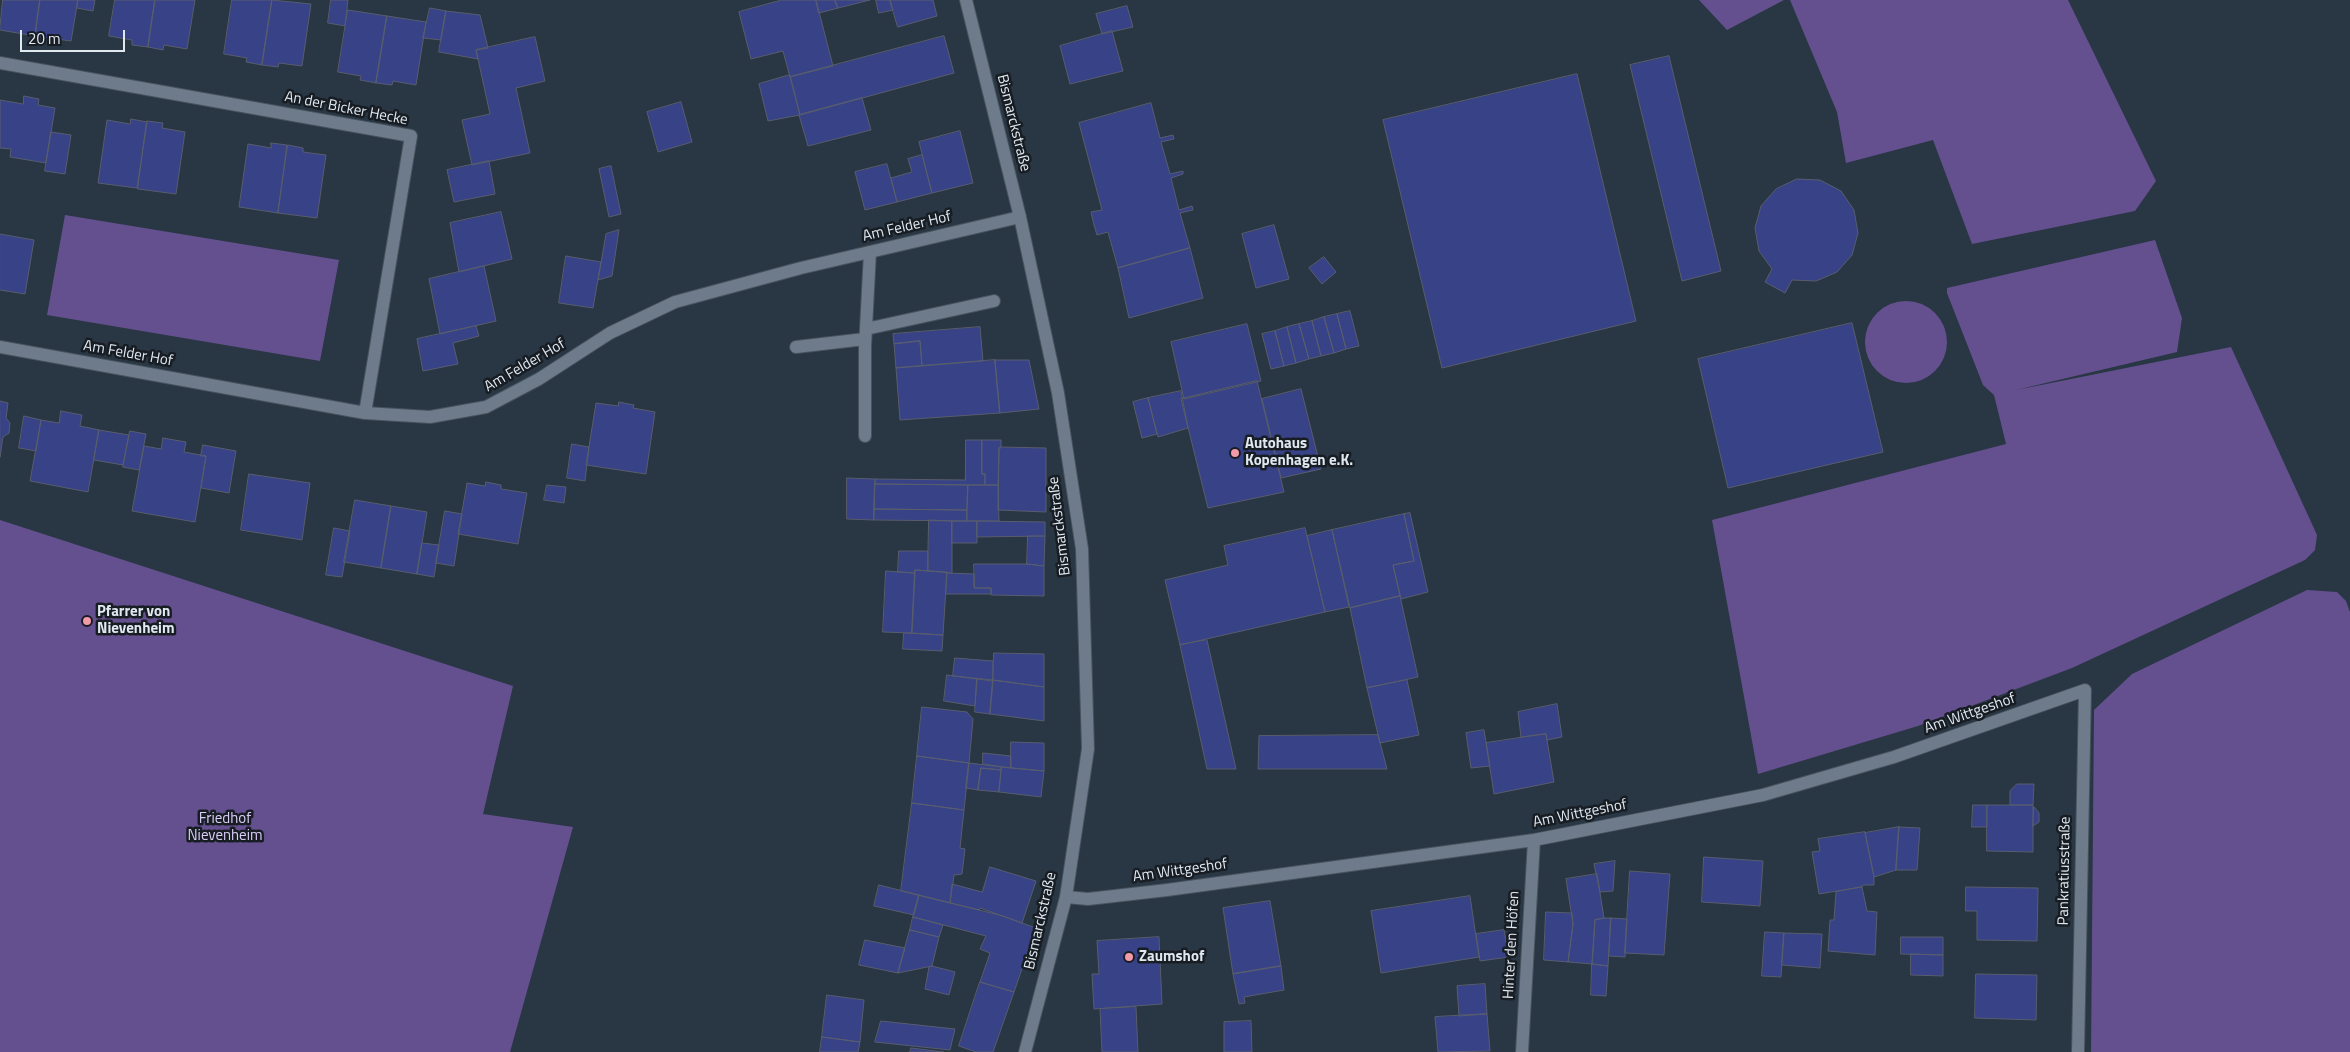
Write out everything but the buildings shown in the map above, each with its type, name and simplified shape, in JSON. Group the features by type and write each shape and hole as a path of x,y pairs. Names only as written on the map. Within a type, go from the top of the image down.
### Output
{"street":[{"name":"Bismarckstraße","path":"966,0 1020,216 1058,393 1082,549 1088,749 1066,897 1025,1052"},
{"name":"An der Bicker Hecke","path":"0,63 411,136 365,413"},
{"name":"Am Felder Hof","path":"0,347 365,413 430,417 486,407 539,379 610,333 675,302 1020,216"},
{"path":"865,436 865,334 870,252"},
{"path":"796,348 865,334 994,301"},
{"name":"Am Wittgeshof","path":"1066,897 1088,899 1167,890 1534,840 1763,795 1894,757 2085,690"},
{"name":"Pankratiusstraße","path":"2078,1052 2085,690"},
{"name":"Hinter den Höfen","path":"1522,1052 1534,840"}],"green space":[{"path":"1699,0 1784,0 1727,30"},
{"path":"1790,0 2068,0 2156,181 2135,211 1972,244 1933,140 1846,163 1837,112"},
{"path":"65,215 339,260 320,361 47,315"},
{"path":"2155,240 2182,318 2177,352 2016,390 2231,347 2317,535 2315,550 2305,560 2072,668 1918,726 1758,774 1712,520 2006,444 1994,395 1983,385 1947,293 1947,288"},
{"path":"1906,301 1922,304 1935,313 1944,326 1947,342 1944,358 1935,371 1922,380 1906,383 1890,380 1877,371 1868,358 1865,342 1868,326 1877,313 1890,304"},
{"name":"Friedhof Nievenheim","path":"0,520 513,686 483,814 573,827 510,1052 0,1052"},
{"path":"2307,590 2337,592 2346,601 2350,612 2350,1052 2091,1052 2094,710 2132,674"}],"place":[{"name":"Autohaus Kopenhagen e.K.","path":"1235,453"},
{"name":"Pfarrer von Nievenheim","path":"87,621"},
{"name":"Zaumshof","path":"1129,957"}]}
